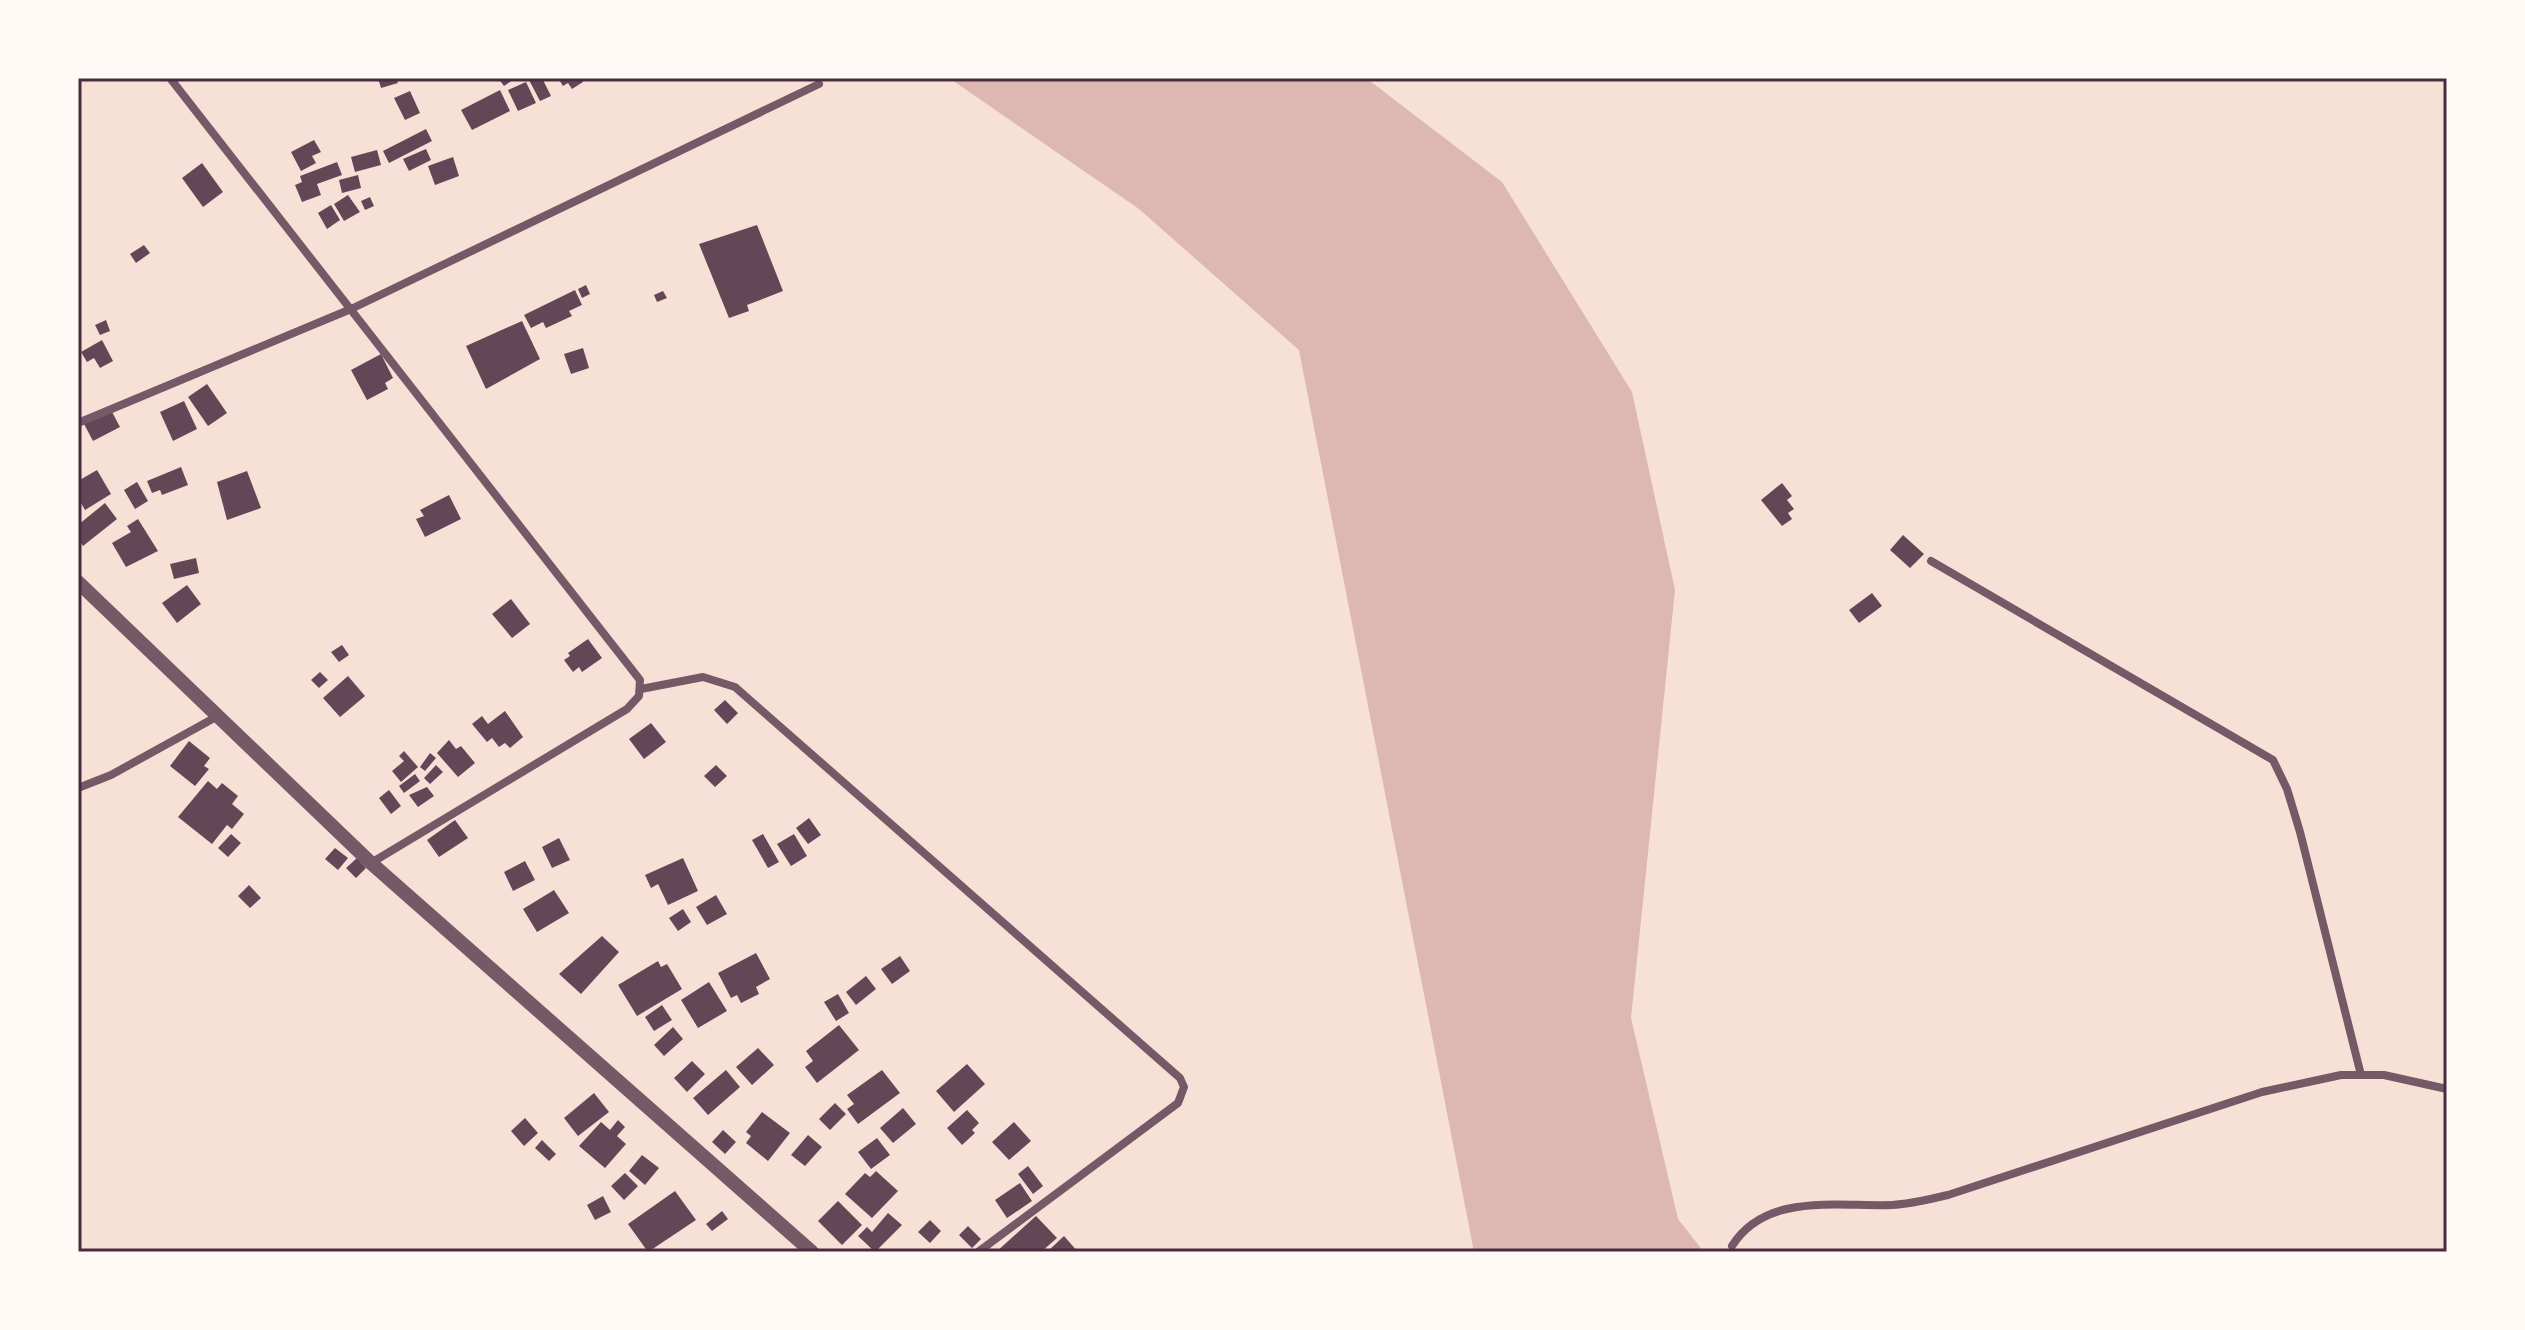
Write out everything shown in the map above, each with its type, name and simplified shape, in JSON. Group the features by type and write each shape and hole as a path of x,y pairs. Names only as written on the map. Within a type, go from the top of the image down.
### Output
{"street":[{"path":"170,78 635,670 641,689"},
{"path":"78,423 351,309 819,84"},
{"path":"1931,561 2273,760 2287,789 2300,832 2361,1075"},
{"path":"78,582 371,863 812,1252"},
{"path":"371,863 627,709 641,689 703,677 735,687 1180,1078 1184,1087 1178,1103 978,1252"},
{"path":"78,788 111,775 216,717"},
{"path":"1732,1246 1754,1221 1774,1211 1802,1205 1897,1205 1948,1195 2262,1092 2341,1075 2384,1075 2447,1089"}],"shaded area":[{"path":"949,78 1366,78 1502,182 1632,392 1675,590 1631,1018 1678,1219 1704,1252 1474,1252 1299,350 1139,209"}],"building":[{"path":"378,78 396,78 398,83 381,88"},
{"path":"498,78 516,78 504,86"},
{"path":"542,78 551,96 540,101 529,80"},
{"path":"558,78 581,78 583,82 572,89 568,83 563,86"},
{"path":"526,82 536,103 518,111 508,90"},
{"path":"500,90 510,111 472,130 461,110"},
{"path":"410,91 420,113 405,120 394,98"},
{"path":"426,129 432,141 389,163 383,151"},
{"path":"314,140 321,152 312,156 316,163 301,171 291,152"},
{"path":"426,149 431,160 409,171 403,159"},
{"path":"377,150 381,165 355,172 351,157"},
{"path":"453,157 459,176 435,185 428,166"},
{"path":"337,162 342,175 317,184 321,195 302,202 295,185 302,182 300,176"},
{"path":"202,163 223,192 203,207 182,178"},
{"path":"358,175 361,188 342,193 339,180"},
{"path":"348,195 360,212 344,221 334,204"},
{"path":"370,197 374,206 365,210 361,201"},
{"path":"331,205 340,220 327,229 318,213"},
{"path":"757,225 783,291 747,305 749,311 729,318 699,244"},
{"path":"144,245 150,253 136,263 130,254"},
{"path":"586,285 590,294 582,298 578,289"},
{"path":"575,290 582,305 569,311 572,316 546,328 543,322 531,328 524,315"},
{"path":"663,291 667,298 657,302 654,295"},
{"path":"106,320 110,331 100,335 95,325"},
{"path":"522,321 540,359 486,389 466,346"},
{"path":"102,340 113,361 100,368 94,358 87,362 81,352"},
{"path":"583,348 589,368 571,374 564,354"},
{"path":"381,354 393,378 385,383 388,389 367,400 351,370"},
{"path":"207,384 227,413 208,426 188,397"},
{"path":"184,401 197,429 173,441 160,412"},
{"path":"111,410 120,427 93,441 84,424"},
{"path":"181,467 188,485 162,495 160,490 152,493 147,481"},
{"path":"97,470 111,494 85,510 78,498 78,481"},
{"path":"247,471 261,508 227,520 217,482"},
{"path":"137,482 148,501 135,509 124,490"},
{"path":"1782,483 1792,496 1787,500 1794,509 1788,513 1792,519 1782,526 1761,500"},
{"path":"449,495 461,519 425,537 416,519 424,516 420,510"},
{"path":"105,503 117,519 83,546 78,539 78,525"},
{"path":"138,519 158,551 126,567 112,543 131,532 127,526"},
{"path":"1903,535 1924,554 1910,568 1890,550"},
{"path":"196,558 199,573 174,579 170,564"},
{"path":"187,585 201,604 177,623 162,603"},
{"path":"1872,593 1882,606 1859,623 1849,610"},
{"path":"511,599 530,624 512,638 492,614"},
{"path":"588,639 602,658 582,672 579,667 573,672 564,660 570,656 568,653"},
{"path":"342,645 349,655 339,662 331,652"},
{"path":"320,672 328,680 319,688 311,680"},
{"path":"348,676 365,696 340,717 323,698"},
{"path":"725,700 738,713 727,724 714,710"},
{"path":"505,711 523,737 510,748 505,743 499,747 492,738 487,742 472,724 482,716 488,724"},
{"path":"651,723 666,742 644,759 629,739"},
{"path":"449,740 456,749 461,746 475,763 458,777 437,753"},
{"path":"189,741 210,758 204,766 209,769 195,786 170,766"},
{"path":"404,751 418,767 401,782 392,771 404,761 399,756"},
{"path":"430,753 436,758 425,771 420,767"},
{"path":"436,765 443,772 430,784 424,778"},
{"path":"716,765 727,776 715,787 704,776"},
{"path":"415,774 420,781 404,793 399,786"},
{"path":"208,781 217,789 222,783 238,796 232,804 244,814 232,829 227,825 212,844 178,817"},
{"path":"427,787 434,796 418,807 409,795"},
{"path":"389,790 401,806 391,814 379,798"},
{"path":"809,818 821,835 808,844 796,828"},
{"path":"455,820 468,838 439,857 427,840"},
{"path":"231,834 241,843 228,857 218,848"},
{"path":"763,834 779,862 768,868 752,840"},
{"path":"794,834 807,856 791,866 777,844"},
{"path":"559,838 570,860 552,868 542,847"},
{"path":"335,848 348,858 338,870 325,859"},
{"path":"357,858 366,868 356,878 346,868"},
{"path":"683,858 698,891 668,905 658,884 651,888 645,875"},
{"path":"525,861 535,880 513,891 504,872"},
{"path":"249,885 261,898 250,908 238,896"},
{"path":"554,890 569,913 537,932 523,909"},
{"path":"716,895 727,914 707,925 696,907"},
{"path":"683,909 691,922 678,931 669,918"},
{"path":"602,936 619,952 581,994 559,974"},
{"path":"756,953 770,979 756,987 759,994 741,1003 737,995 731,998 718,973"},
{"path":"900,956 910,971 892,984 881,969"},
{"path":"658,961 661,967 667,964 682,989 637,1016 618,985"},
{"path":"866,976 876,989 856,1005 846,992"},
{"path":"709,982 727,1011 698,1028 681,1000"},
{"path":"838,994 849,1013 836,1021 824,1002"},
{"path":"662,1005 672,1020 654,1031 645,1017"},
{"path":"839,1025 859,1050 817,1083 805,1067 813,1061 806,1051"},
{"path":"673,1027 683,1039 664,1056 654,1045"},
{"path":"758,1048 774,1065 752,1085 736,1067"},
{"path":"692,1061 705,1074 687,1092 674,1078"},
{"path":"967,1064 985,1084 954,1112 936,1091"},
{"path":"726,1070 740,1087 708,1115 693,1098"},
{"path":"882,1070 900,1093 858,1124 847,1109 854,1104 847,1095"},
{"path":"594,1093 609,1112 578,1136 564,1118"},
{"path":"835,1103 846,1114 830,1130 819,1119"},
{"path":"903,1108 916,1124 893,1143 880,1128"},
{"path":"967,1110 979,1123 972,1130 975,1133 962,1145 947,1128"},
{"path":"762,1112 790,1133 768,1161 746,1143 751,1136 746,1132"},
{"path":"525,1118 538,1133 524,1146 511,1131"},
{"path":"618,1120 625,1127 617,1136 626,1144 605,1168 579,1146 601,1122 610,1130"},
{"path":"1014,1122 1031,1141 1009,1160 992,1142"},
{"path":"723,1130 736,1142 725,1154 712,1142"},
{"path":"808,1135 822,1147 805,1166 791,1155"},
{"path":"877,1138 890,1155 871,1169 858,1152"},
{"path":"542,1140 556,1154 549,1161 535,1148"},
{"path":"642,1155 659,1168 645,1185 629,1171"},
{"path":"1028,1166 1043,1186 1033,1194 1018,1174"},
{"path":"876,1171 898,1191 872,1218 845,1194 865,1173 870,1177"},
{"path":"625,1173 638,1186 624,1200 611,1186"},
{"path":"1020,1183 1032,1201 1007,1218 995,1200"},
{"path":"675,1191 696,1220 648,1252 628,1224"},
{"path":"603,1196 611,1212 595,1220 587,1205"},
{"path":"838,1201 862,1225 842,1245 818,1221"},
{"path":"722,1211 728,1219 712,1231 706,1224"},
{"path":"888,1213 902,1225 875,1252 858,1236 867,1227 872,1232"},
{"path":"1036,1216 1057,1238 1041,1252 996,1252"},
{"path":"930,1220 941,1231 930,1243 918,1232"},
{"path":"968,1226 981,1239 972,1248 959,1235"},
{"path":"1064,1236 1078,1252 1047,1252"}]}
